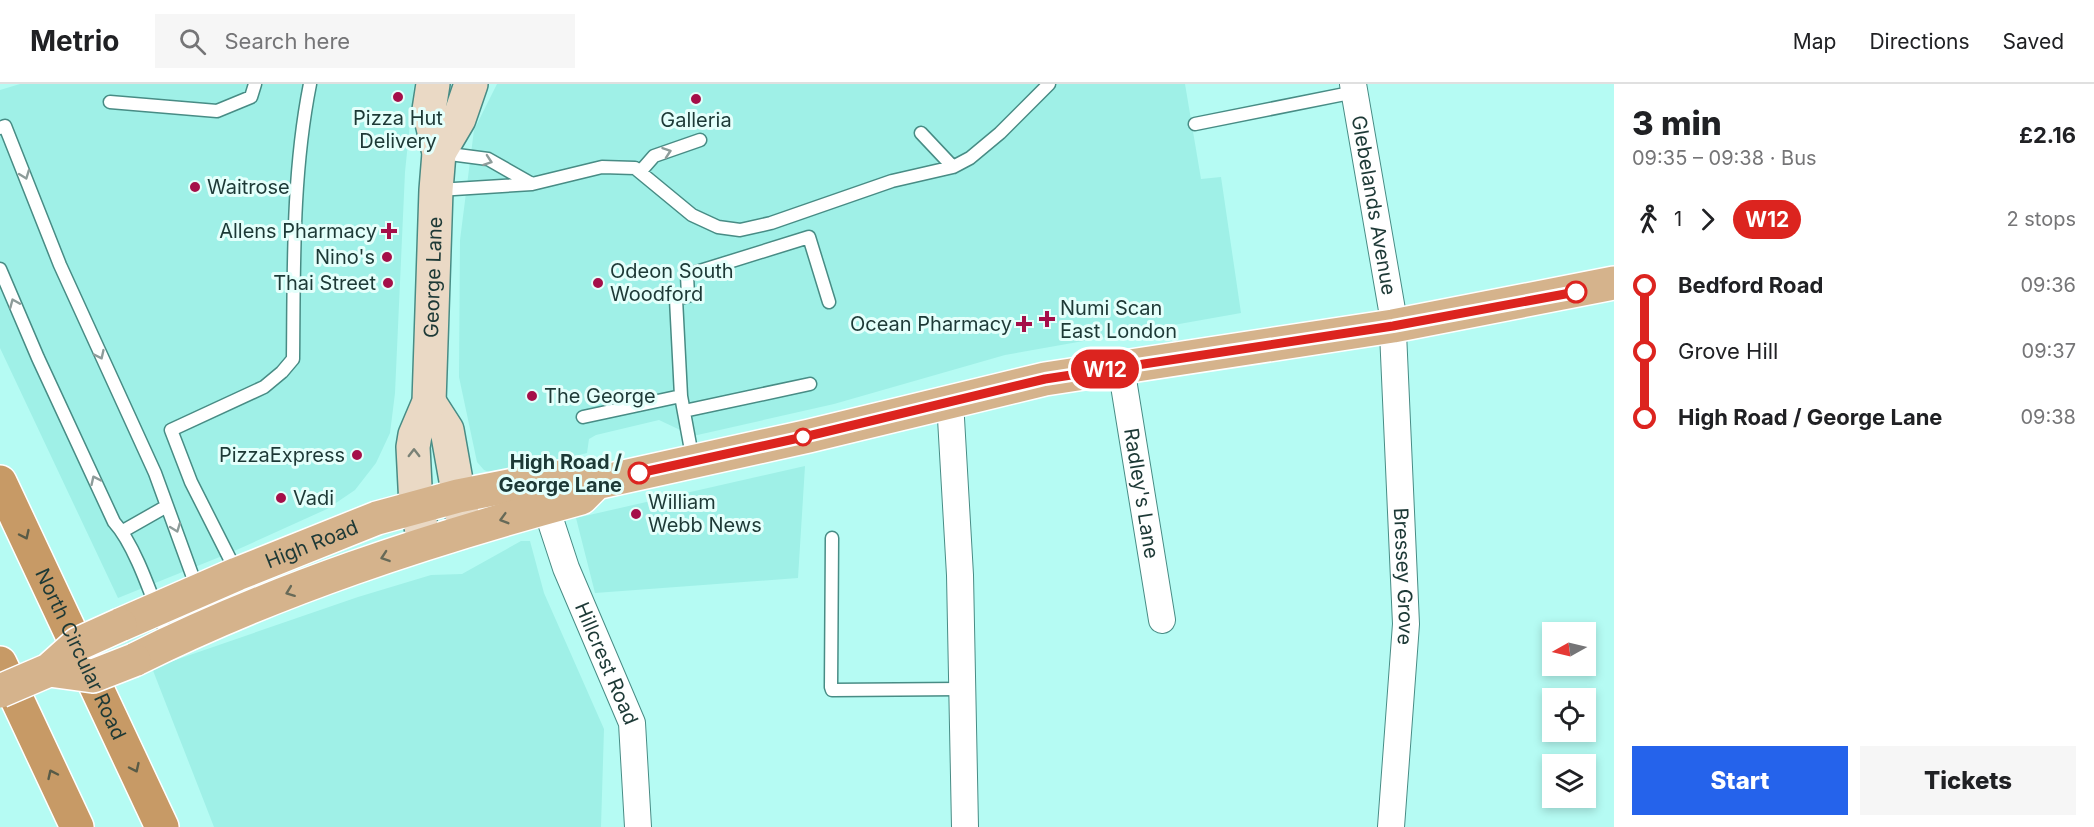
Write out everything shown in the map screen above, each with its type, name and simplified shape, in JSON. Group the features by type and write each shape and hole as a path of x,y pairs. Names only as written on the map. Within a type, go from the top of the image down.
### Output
{"highway":[{"name":"North Circular Road","path":"0,482 162,827"},
{"path":"0,663 77,827"}],"main road":[{"name":"George Lane","path":"425,543 416,507 413,447 415,435 429,402 439,153 429,110 433,84"},
{"name":"George Lane","path":"439,153 459,119 471,84"},
{"name":"High Road","path":"49,670 93,676 291,591 425,543 580,498 596,483 808,436 1045,379 1393,326 1614,283"},
{"path":"429,402 447,430 465,531"},
{"name":"High Road","path":"0,691 49,670 78,644 237,574 377,518 458,496 544,479 576,475 596,483"}],"street":[{"name":"Glebelands Avenue","path":"1354,88 1393,326"},
{"name":"Bressey Grove","path":"1391,827 1406,624 1393,326"},
{"name":"Radley's Lane","path":"1120,367 1162,620"},
{"path":"950,401 960,575 965,827"},
{"name":"Hillcrest Road","path":"546,507 566,568 632,723 638,827"}],"lane":[{"path":"110,102 218,111 251,97 255,84"},
{"path":"237,574 191,482 171,430 264,387 282,372 292,359 301,128 310,84"},
{"path":"436,190 532,184 602,167 635,168 692,215 718,227 740,230 771,223 892,181 952,167 970,158 1000,133 1049,84"},
{"path":"1195,124 1354,88"},
{"path":"0,128 5,126 60,265 146,453 210,624"},
{"path":"921,133 952,167"},
{"path":"640,171 654,156 700,140"},
{"path":"439,153 489,159 532,184"},
{"path":"694,462 681,396 676,298 688,296 687,275 809,237 829,302"},
{"path":"0,268 38,358 114,522 123,531 170,642"},
{"path":"684,411 810,384"},
{"path":"583,417 681,396"},
{"path":"123,531 167,506"},
{"path":"832,538 832,690 962,689"}],"shaded area":[{"path":"20,84 414,84 405,172 395,393 390,433 376,463 355,490 327,509 232,552 118,598 0,348 0,90"},
{"path":"497,84 1185,84 1201,179 1221,177 1241,313 1005,355 834,404 693,436 659,420 596,435 589,439 587,453 496,475 484,470 477,462 459,377 460,240 474,130"},
{"path":"805,466 798,578 595,593 576,518"},
{"path":"521,541 530,541 544,593 604,729 601,827 214,827 152,668 358,597 431,575 462,574"}],"bus line":[{"name":"W12","path":"639,473 808,436 1045,379 1393,326 1576,292"}],"place":[{"name":"Pizza Hut Delivery","path":"398,97"},
{"name":"Galleria","path":"696,99"},
{"name":"Waitrose","path":"195,187"},
{"name":"Allens Pharmacy","path":"389,231"},
{"name":"Nino's","path":"387,257"},
{"name":"Thai Street","path":"388,283"},
{"name":"Odeon South Woodford","path":"598,283"},
{"name":"Numi Scan East London","path":"1047,319"},
{"name":"Ocean Pharmacy","path":"1024,324"},
{"name":"The George","path":"532,396"},
{"name":"PizzaExpress","path":"357,455"},
{"name":"High Road / George Lane","path":"639,473"},
{"name":"Vadi","path":"281,498"},
{"name":"William Webb News","path":"636,514"}]}
